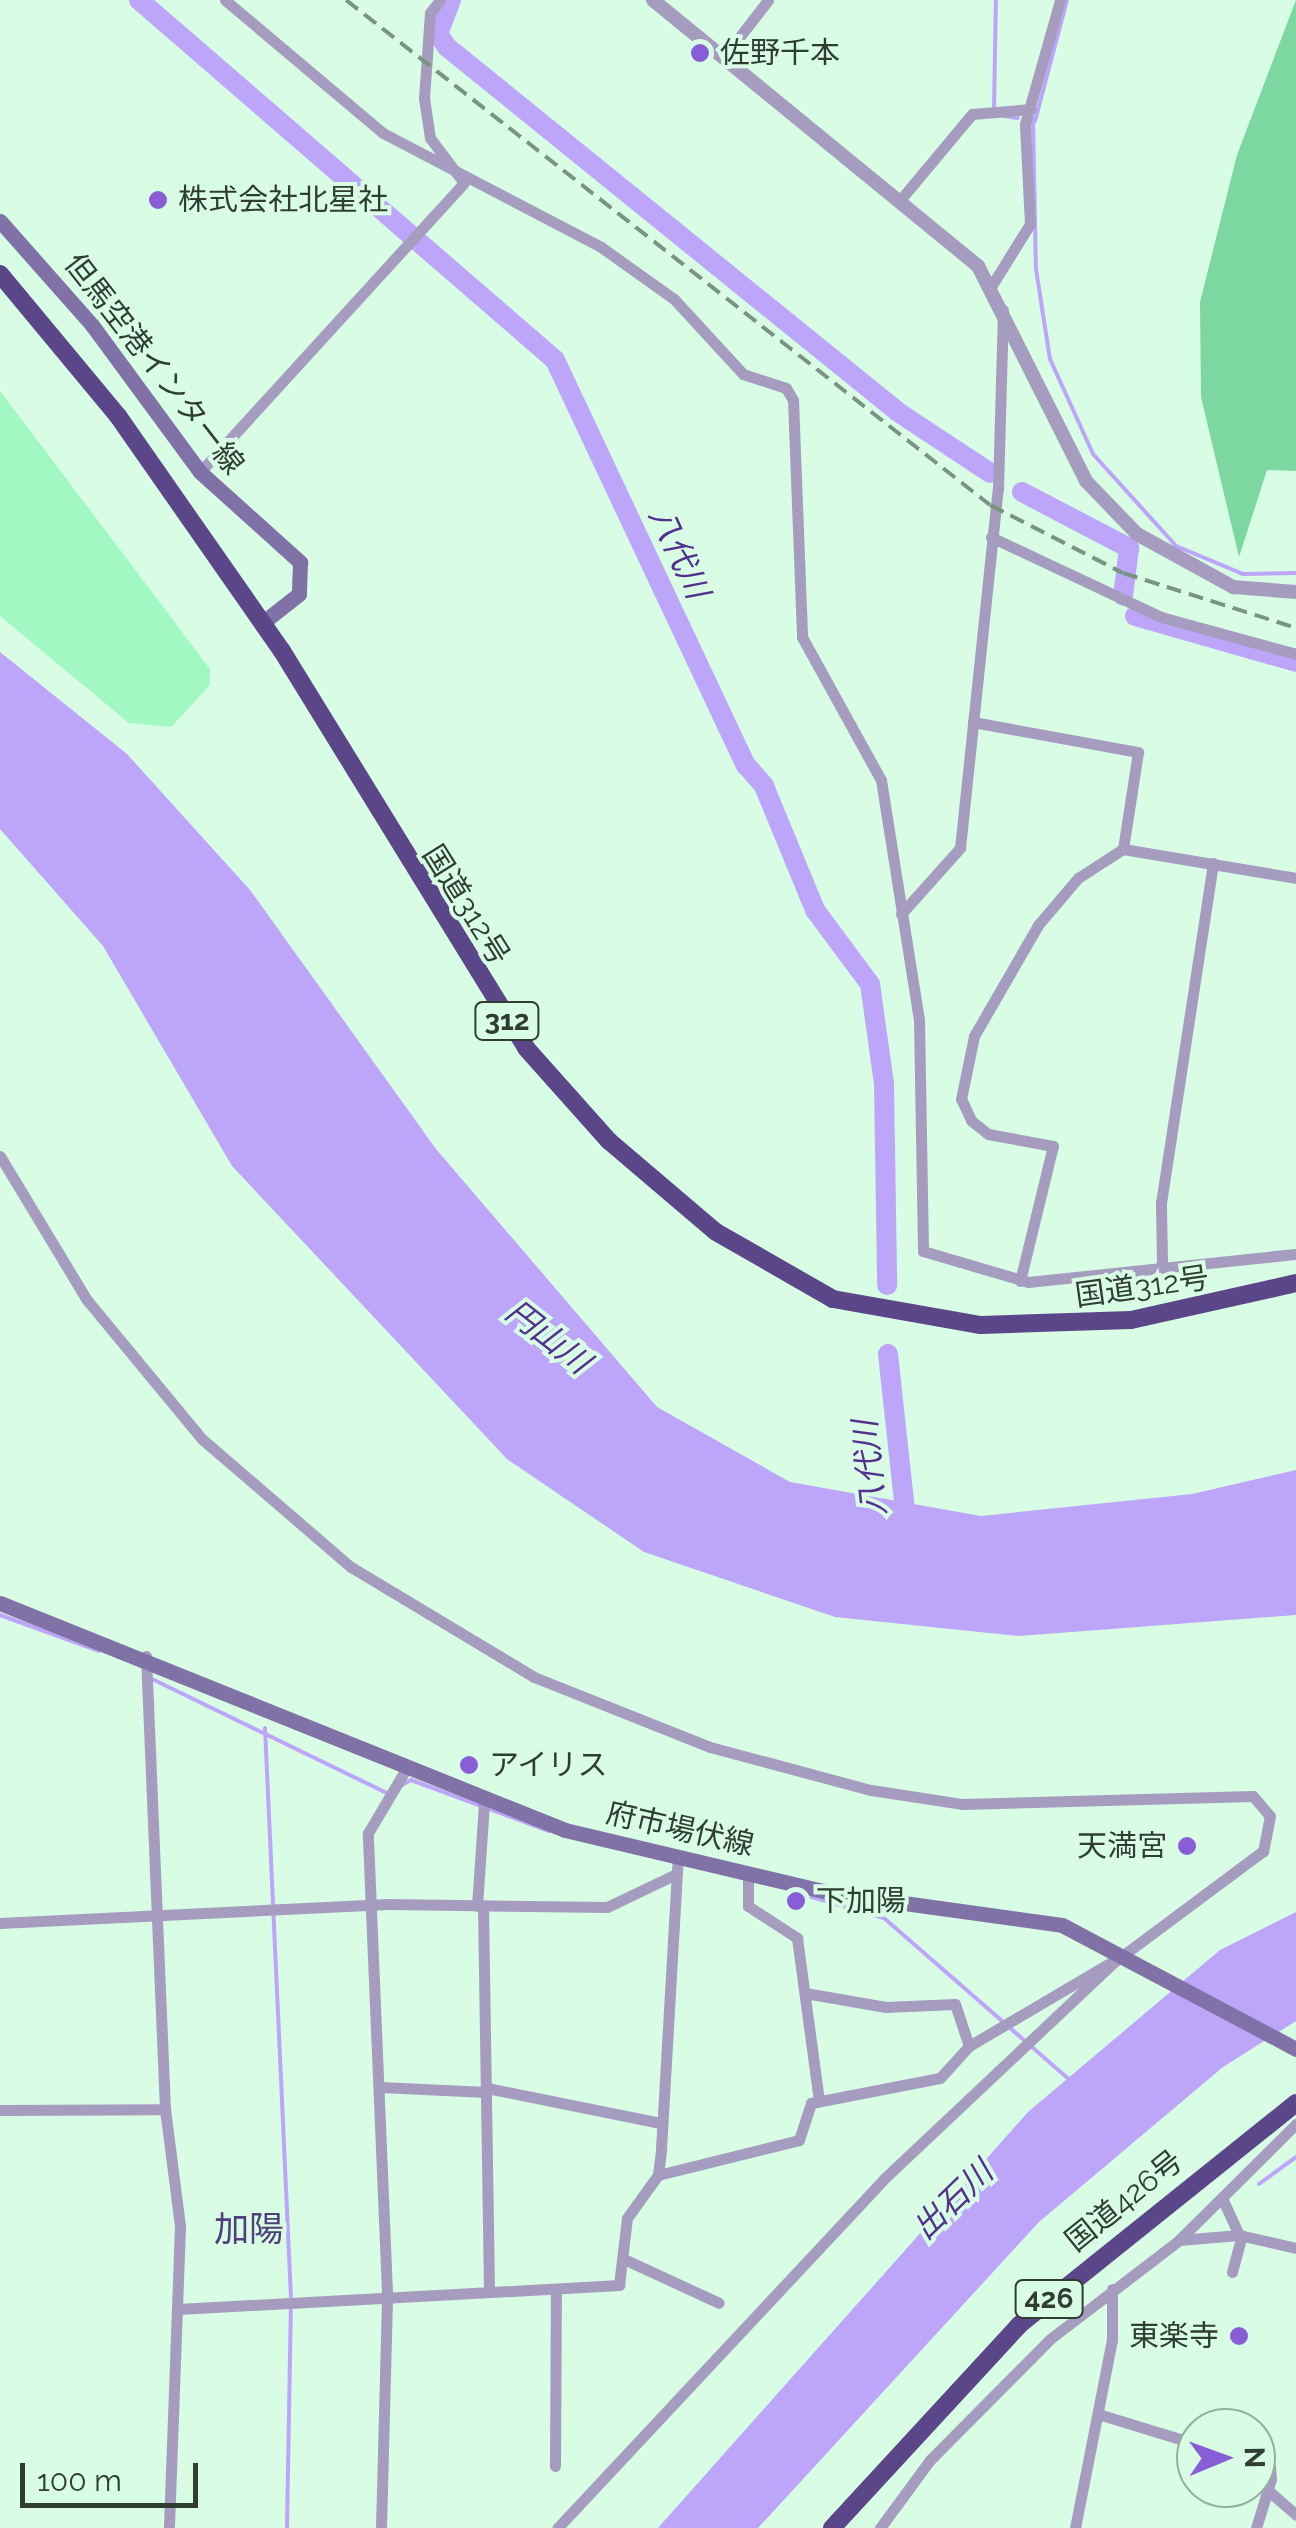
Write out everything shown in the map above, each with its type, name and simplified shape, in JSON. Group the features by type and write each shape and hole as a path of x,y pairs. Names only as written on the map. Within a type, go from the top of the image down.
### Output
{"highway":[{"name":"国道312号","path":"0,274 118,416 262,623 526,1048 609,1141 770,1268 866,1308 980,1325 1132,1320 1296,1282"},
{"name":"国道426号","path":"832,2528 1018,2325 1296,2103"}],"main road":[{"name":"但馬空港インター線","path":"0,220 92,325 200,472 300,562 299,594 262,623"},
{"name":"府市場伏線","path":"0,1603 146,1656 484,1802 678,1856 924,1909 1036,1918 1296,2049"}],"street":[{"path":"225,0 383,133 464,182 601,247 674,300 744,374 786,388 793,400 802,638 881,780 918,1020 920,1246 1020,1281 1162,1264 1296,1254"},
{"path":"440,0 430,13 424,98 430,138 464,182"},
{"path":"653,0 901,198 992,285 1086,481 1115,512 1161,551 1233,587 1296,592"},
{"path":"724,57 768,0"},
{"path":"992,285 1030,224 1023,144 1060,0"},
{"path":"901,198 972,114 993,107 1031,109"},
{"path":"200,472 445,211 464,182"},
{"path":"901,914 960,848 991,536 1004,306"},
{"path":"991,536 1161,616 1296,654"},
{"path":"973,722 1138,752 1123,849"},
{"path":"1020,1281 1053,1146 988,1134 971,1120 961,1098 974,1036 1038,925 1078,878 1123,849 1296,878"},
{"path":"1162,1264 1161,1203 1213,863"},
{"path":"0,1156 87,1300 202,1439 363,1575 534,1677 710,1747 871,1790 963,1804 1262,1801 1272,1826 1264,1852 1126,1960 884,2178 557,2528"},
{"path":"146,1656 165,2109 180,2226 169,2528"},
{"path":"380,2528 388,2292 368,1832 406,1769"},
{"path":"484,1802 480,1906 489,2286"},
{"path":"178,2310 489,2286 556,2293 619,2284 626,2260 627,2218 658,2175 679,1930 674,1875 678,1856"},
{"path":"658,2175 799,2140 819,2101 797,1938 748,1906 748,1872"},
{"path":"0,1923 370,1906 608,1907 674,1875"},
{"path":"819,2101 940,2078 970,2046 1126,1960"},
{"path":"805,1993 886,2006 954,2004 970,2046"},
{"path":"380,2087 487,2090 661,2123"},
{"path":"0,2110 165,2109"},
{"path":"880,2528 930,2460 1112,2289 1178,2240 1296,2124"},
{"path":"1222,2198 1241,2235 1232,2272"},
{"path":"1178,2240 1241,2235 1296,2248"},
{"path":"626,2260 719,2303"},
{"path":"1075,2528 1098,2414 1112,2289"},
{"path":"554,2466 556,2293"},
{"path":"1098,2414 1176,2438"},
{"path":"1276,2498 1296,2515"}],"green space":[{"path":"1296,0 1296,471 1267,470 1239,557 1201,397 1200,302 1237,155"},
{"path":"0,391 210,669 210,685 171,727 129,723 0,616"}],"water":[{"name":"円山川","path":"0,652 127,754 250,890 436,1149 657,1407 790,1482 981,1516 1192,1494 1296,1470 1296,1615 1019,1636 835,1617 644,1552 507,1459 232,1166 103,946 0,829"},
{"name":"出石川","path":"1296,1912 1296,2021 1223,2067 1039,2222 758,2528 658,2528 1028,2112 1220,1950"}],"waterway":[{"name":"八代川","path":"139,0 555,360 746,765 764,786 815,910 870,984 884,1083 887,1285"},
{"path":"451,0 438,34 447,47 898,412 990,473"},
{"path":"994,110 996,0"},
{"path":"1035,121 1067,0"},
{"path":"1004,116 1018,118"},
{"path":"1033,119 1036,269 1050,359 1093,454 1176,546 1243,574 1296,573"},
{"path":"1022,492 1129,548 1123,596"},
{"path":"1135,616 1296,662"},
{"name":"八代川","path":"888,1354 907,1528"},
{"path":"0,1615 99,1651"},
{"path":"150,1678 387,1793"},
{"path":"265,1728 291,2298"},
{"path":"400,1786 411,1780 549,1831"},
{"path":"791,1891 884,1918 1071,2081"},
{"path":"1259,2184 1296,2157"},
{"path":"287,2528 291,2308"}],"railway":[{"path":"346,0 990,505 1123,573 1296,628"}],"place":[{"name":"佐野千本","path":"700,53"},
{"name":"株式会社北星社","path":"158,200"},
{"name":"アイリス","path":"469,1765"},
{"name":"天満宮","path":"1187,1846"},
{"name":"下加陽","path":"796,1901"},
{"name":"東楽寺","path":"1239,2336"}],"district":[{"name":"加陽","path":"249,2229"}]}
